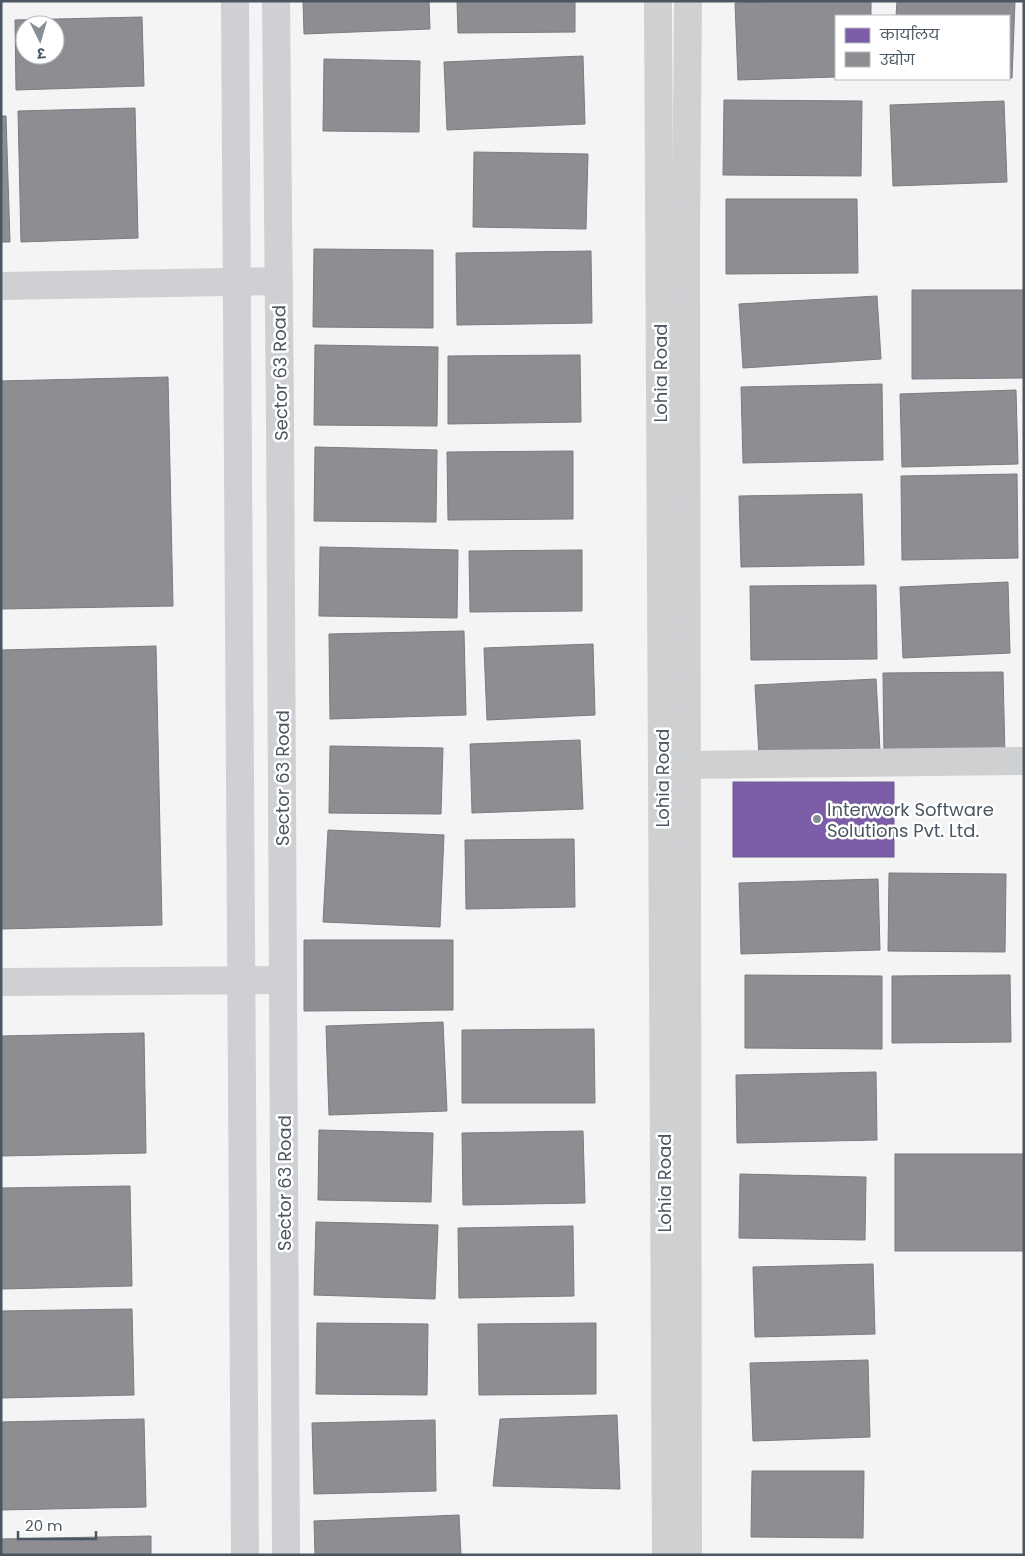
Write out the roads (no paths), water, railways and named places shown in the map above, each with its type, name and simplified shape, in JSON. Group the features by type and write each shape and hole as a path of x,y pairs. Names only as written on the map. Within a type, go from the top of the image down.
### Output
{"street":[{"path":"235,1 245,1555"},
{"name":"Sector 63 Road","path":"276,1 286,1555"},
{"name":"Lohia Road","path":"658,1 666,1555"},
{"name":"Lohia Road","path":"688,1 686,234 688,1555"},
{"path":"1,286 279,281"},
{"path":"687,765 1024,761"},
{"path":"1,982 283,980"}],"place":[{"name":"Interwork Software Solutions Pvt. Ltd.","path":"817,819"}]}
